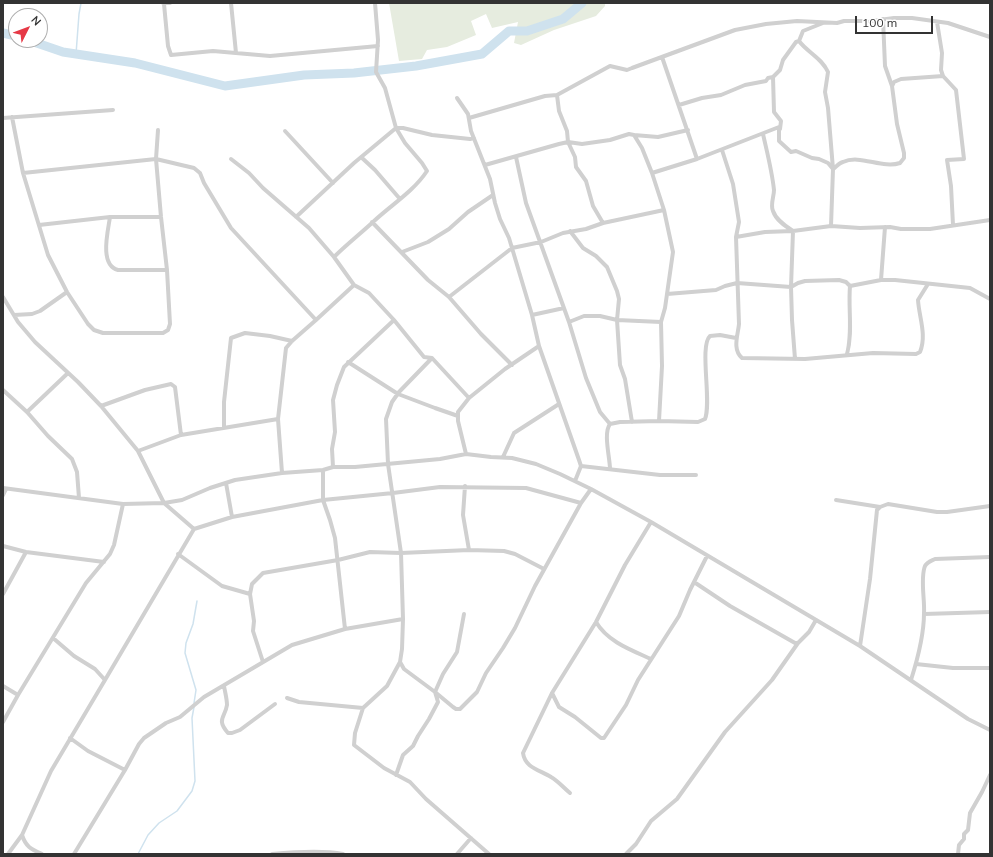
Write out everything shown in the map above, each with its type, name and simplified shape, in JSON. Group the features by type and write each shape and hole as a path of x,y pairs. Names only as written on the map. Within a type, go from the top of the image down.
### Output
{"street":[{"path":"170,3 163,3 168,46 171,55 214,51 270,56 378,46"},
{"path":"231,3 236,52"},
{"path":"334,257 372,222 400,199 419,181 426,171 422,163 405,143 396,128 385,88 376,72 378,46 375,3"},
{"path":"469,118 545,96 558,95 610,66 626,70 735,30 766,24 797,21 816,21 827,23 912,18 948,23 990,37"},
{"path":"832,169 843,162 861,160 895,165 902,162 904,158 896,119 892,86 885,66 883,19"},
{"path":"937,22 942,53 942,76 956,90 964,159 947,160 951,186 953,225"},
{"path":"679,105 702,98 721,95 745,85 766,81 780,70 783,60 796,42 799,41 803,31 827,23"},
{"path":"799,41 801,45 817,57 828,72 826,92 832,169 831,226"},
{"path":"662,57 697,159"},
{"path":"892,86 897,80 942,76"},
{"path":"773,77 774,112 781,121 779,141"},
{"path":"558,95 559,112 567,131 568,142 575,157 576,168 589,186 590,198 593,206 603,223"},
{"path":"457,98 466,110 474,138 490,179 500,219 507,233 532,315 539,346 581,466 575,481"},
{"path":"3,118 113,110"},
{"path":"12,117 22,172 48,255 67,292 88,324 94,330 104,333 163,333 168,330 170,324 167,270 160,217 156,159 158,130"},
{"path":"652,173 722,150 779,127 779,141 791,152 796,151 828,163 832,169"},
{"path":"296,218 354,163 396,128 403,128 432,135 474,138"},
{"path":"485,165 568,142 582,144 610,140 628,134 658,137 688,130"},
{"path":"285,131 333,183"},
{"path":"763,134 774,188 772,210 785,226 793,231"},
{"path":"634,135 642,148 652,173 664,210 673,252 661,322 662,366 659,421"},
{"path":"722,150 733,184 739,222 736,237 739,324 736,338 739,356 744,359 795,359 847,354 916,354 920,352 922,348 922,331 918,300 928,284"},
{"path":"361,157 375,170 400,199"},
{"path":"516,157 526,203 569,322 594,401 605,419 610,424"},
{"path":"22,172 156,159 194,168 200,173 204,183 231,228 316,320"},
{"path":"232,159 249,173 296,218 309,228 334,257 354,285 369,293 394,320 424,357 432,358 469,398"},
{"path":"402,252 428,242 449,229 468,212 493,195"},
{"path":"449,297 512,248 541,242 570,231 664,210"},
{"path":"39,225 110,217 160,217"},
{"path":"110,217 106,247 109,263 113,269 167,270"},
{"path":"736,237 765,232 793,231 831,226 930,229 990,220"},
{"path":"372,222 428,280 449,297 480,334 512,365"},
{"path":"881,280 885,227"},
{"path":"570,231 583,248 596,256 607,266 617,291 619,299 617,320 620,366 625,379 632,422"},
{"path":"793,231 791,287 795,359"},
{"path":"667,294 716,290 737,283 791,287 805,281 839,280 846,282 850,286 851,328 850,344 847,354"},
{"path":"850,286 881,280 895,280 970,288 990,299"},
{"path":"282,473 278,419 286,348 354,285"},
{"path":"14,315 32,314 40,311 67,292"},
{"path":"3,297 14,315 35,342 101,406 138,452 164,503 194,529"},
{"path":"532,315 564,308"},
{"path":"569,322 584,316 600,316 617,320 661,322"},
{"path":"333,466 332,449 335,432 333,400 336,384 348,362 394,320"},
{"path":"224,428 224,402 232,338 245,333 270,336 292,341"},
{"path":"610,424 659,421 698,422 705,419 707,407 707,341 710,336 716,335 736,338"},
{"path":"466,454 458,416 460,409 469,398 500,373 539,346"},
{"path":"432,358 398,394 392,402 386,419 388,464 401,553 403,619 402,649 400,662 387,686 363,708 355,733 354,745 384,768 410,782 426,799 489,854"},
{"path":"348,362 398,394 458,416"},
{"path":"27,412 68,373"},
{"path":"101,406 145,390 171,384 174,385 181,435"},
{"path":"3,390 27,412 48,436 72,459 75,465 79,498"},
{"path":"503,457 514,433 559,404"},
{"path":"138,452 181,435 278,419"},
{"path":"610,424 607,432 610,469"},
{"path":"3,495 5,489 122,504 164,503 182,500 210,488 246,478 282,473 323,470 333,466 355,467 440,459 466,454 503,457 536,464 591,489 650,522 860,646 968,719 990,730"},
{"path":"581,466 660,475 696,475"},
{"path":"323,470 323,500 333,529 338,560 345,629"},
{"path":"226,483 232,517"},
{"path":"465,486 463,515 469,550"},
{"path":"8,854 22,835 51,771 194,529 232,517 323,500 440,487 465,486 526,488 581,504"},
{"path":"71,497 78,488"},
{"path":"400,662 404,669 456,710 460,709 474,696 486,673 515,628 544,569 591,489"},
{"path":"836,500 880,507 888,504 937,512 990,506"},
{"path":"3,722 86,583 110,554 114,545 122,504"},
{"path":"860,646 870,579 877,510 880,507"},
{"path":"570,793 551,776 530,766 524,758 523,753 552,693 596,622 625,565 650,522"},
{"path":"3,546 26,552 104,562"},
{"path":"263,662 253,631 254,621 250,594 252,584 263,573 338,560 370,552 401,553 469,550 504,551 514,554 544,569"},
{"path":"3,594 26,552"},
{"path":"178,554 222,586 250,594"},
{"path":"552,693 558,708 575,717 601,738 604,738 626,705 638,680 679,616 707,556"},
{"path":"911,680 916,664 924,614 924,573 926,565 929,561 935,559 990,557"},
{"path":"694,582 730,606 795,643 798,643"},
{"path":"924,614 990,612"},
{"path":"396,775 403,755 413,746 438,702 435,692 443,674 457,652 464,614"},
{"path":"74,854 144,738 180,717 204,697 292,645 345,629 403,619"},
{"path":"626,854 636,844 651,822 676,799 725,732 772,680 798,643 809,632 816,620"},
{"path":"596,622 605,634 625,648 651,659"},
{"path":"52,638 74,656 95,669 105,680"},
{"path":"916,664 954,668 990,668"},
{"path":"3,686 18,695"},
{"path":"224,686 226,706 221,718 228,733 240,730 275,704"},
{"path":"287,698 299,702 363,708"},
{"path":"70,738 88,751 125,770"},
{"path":"958,854 959,845 964,839 964,834 968,830 970,813 990,775"},
{"path":"22,835 25,844 31,849 42,854"},
{"path":"457,854 470,838"},
{"path":"272,854 291,852 343,854"}],"shaded area":[{"path":"389,3 605,3 605,6 596,16 554,30 521,45 514,43 518,22 492,28 486,14 471,21 476,35 447,47 427,50 422,59 399,61"}],"waterway":[{"path":"76,54 81,3"},
{"path":"48,47 63,52 135,63 225,86 304,75 354,73 416,66 482,54 509,31 527,31 563,19 582,3"},
{"path":"3,33 8,34"},
{"path":"194,703 196,690 185,653 186,643 193,624 197,601"},
{"path":"138,854 148,835 159,823 177,811 192,791 195,781 192,718 194,707"}]}
